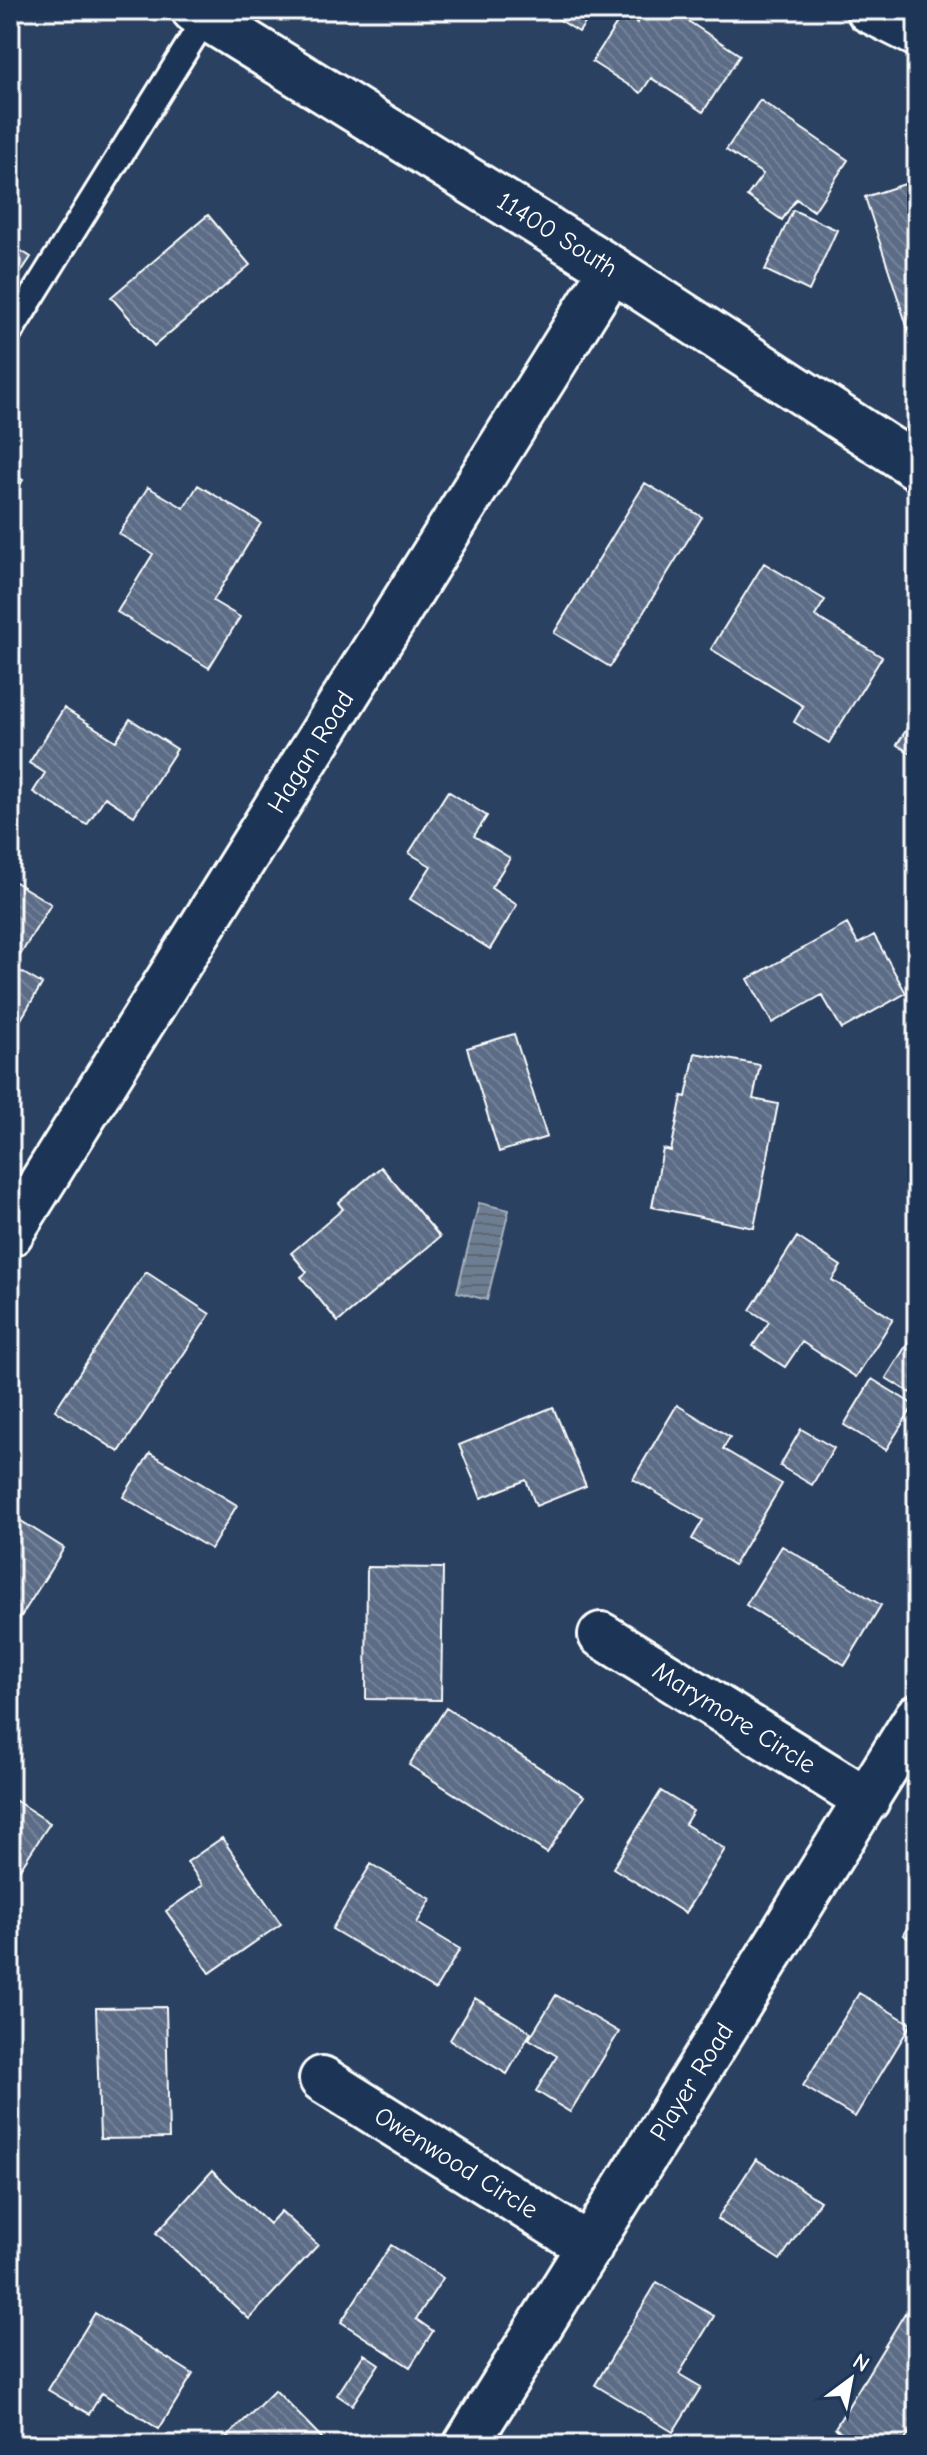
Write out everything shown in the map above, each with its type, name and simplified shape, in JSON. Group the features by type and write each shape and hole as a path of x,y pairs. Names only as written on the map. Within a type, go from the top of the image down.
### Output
{"street":[{"path":"869,10 917,34"},
{"name":"11400 South","path":"200,14 612,269 917,467"},
{"name":"Hagan Road","path":"10,1234 612,269"},
{"name":"Marymore Circle","path":"601,1635 867,1800"},
{"name":"Player Road","path":"466,2445 917,1717"},
{"name":"Owenwood Circle","path":"322,2079 590,2247"}],"lane":[{"path":"10,332 200,14"}],"water":[{"path":"479,1203 509,1210 487,1300 457,1292"}],"building":[{"path":"544,10 594,10 579,32"},
{"path":"645,10 671,10 740,55 703,112 651,78 641,93 592,62 623,14 637,23"},
{"path":"760,100 848,160 814,211 796,199 782,220 747,196 763,174 726,150"},
{"path":"914,181 917,191 917,329 909,332 865,197"},
{"path":"793,210 837,230 809,291 765,270"},
{"path":"208,215 250,265 154,346 111,297"},
{"path":"10,244 31,257 10,289"},
{"path":"10,472 23,480 10,501"},
{"path":"645,483 702,517 610,667 554,633"},
{"path":"198,485 261,523 213,601 240,617 209,668 117,612 153,554 119,534 148,487 184,508"},
{"path":"764,563 825,600 815,616 882,657 829,743 794,722 803,706 711,649"},
{"path":"64,708 116,741 130,719 177,749 134,816 105,797 87,825 33,792 45,773 29,763"},
{"path":"917,712 917,757 897,745"},
{"path":"448,791 487,816 474,836 510,858 491,888 517,905 490,949 410,899 431,866 409,853"},
{"path":"10,879 51,904 13,967 42,984 14,1031 10,1029"},
{"path":"847,924 858,944 874,935 906,993 842,1029 822,995 772,1023 748,979"},
{"path":"514,1034 547,1137 499,1152 467,1048"},
{"path":"695,1053 760,1065 753,1099 778,1104 754,1228 652,1207 663,1149 671,1151"},
{"path":"381,1167 440,1237 338,1322 301,1277 307,1272 291,1253 343,1209 338,1203"},
{"path":"797,1237 841,1266 832,1280 893,1319 856,1377 802,1342 785,1367 753,1346 769,1322 750,1310"},
{"path":"146,1272 210,1314 119,1452 55,1410"},
{"path":"909,1341 917,1345 917,1397 886,1378"},
{"path":"872,1379 914,1405 886,1450 844,1425"},
{"path":"677,1405 730,1437 723,1449 782,1484 734,1565 692,1539 703,1520 633,1479"},
{"path":"553,1407 586,1486 536,1506 526,1480 481,1498 459,1445"},
{"path":"801,1429 834,1448 812,1485 780,1466"},
{"path":"150,1453 237,1505 211,1549 123,1497"},
{"path":"10,1514 64,1548 10,1634"},
{"path":"782,1546 881,1605 845,1665 746,1605"},
{"path":"367,1567 443,1568 441,1700 366,1699"},
{"path":"446,1708 584,1796 547,1853 409,1765"},
{"path":"661,1791 693,1811 685,1824 725,1849 685,1913 613,1868"},
{"path":"10,1797 50,1823 20,1869 10,1863"},
{"path":"222,1838 281,1924 210,1973 166,1911 203,1885 187,1862"},
{"path":"371,1864 431,1899 417,1923 460,1949 435,1990 332,1929"},
{"path":"917,1911 917,1944 903,1935"},
{"path":"859,1993 911,2024 855,2117 803,2086"},
{"path":"556,1995 619,2032 570,2112 536,2091 557,2056 529,2039"},
{"path":"475,1998 531,2032 507,2074 450,2040"},
{"path":"166,2007 169,2138 100,2139 96,2008"},
{"path":"756,2159 820,2201 780,2260 717,2219"},
{"path":"212,2171 269,2224 281,2211 318,2245 249,2319 156,2233"},
{"path":"391,2245 443,2278 416,2319 433,2331 410,2367 341,2322"},
{"path":"657,2282 714,2316 679,2374 701,2387 673,2432 595,2385"},
{"path":"95,2313 193,2374 159,2429 102,2393 89,2414 48,2390"},
{"path":"905,2313 917,2321 917,2420 902,2445 862,2445 835,2428"},
{"path":"364,2354 379,2364 352,2405 337,2395"},
{"path":"275,2390 322,2438 315,2445 219,2445"}]}
